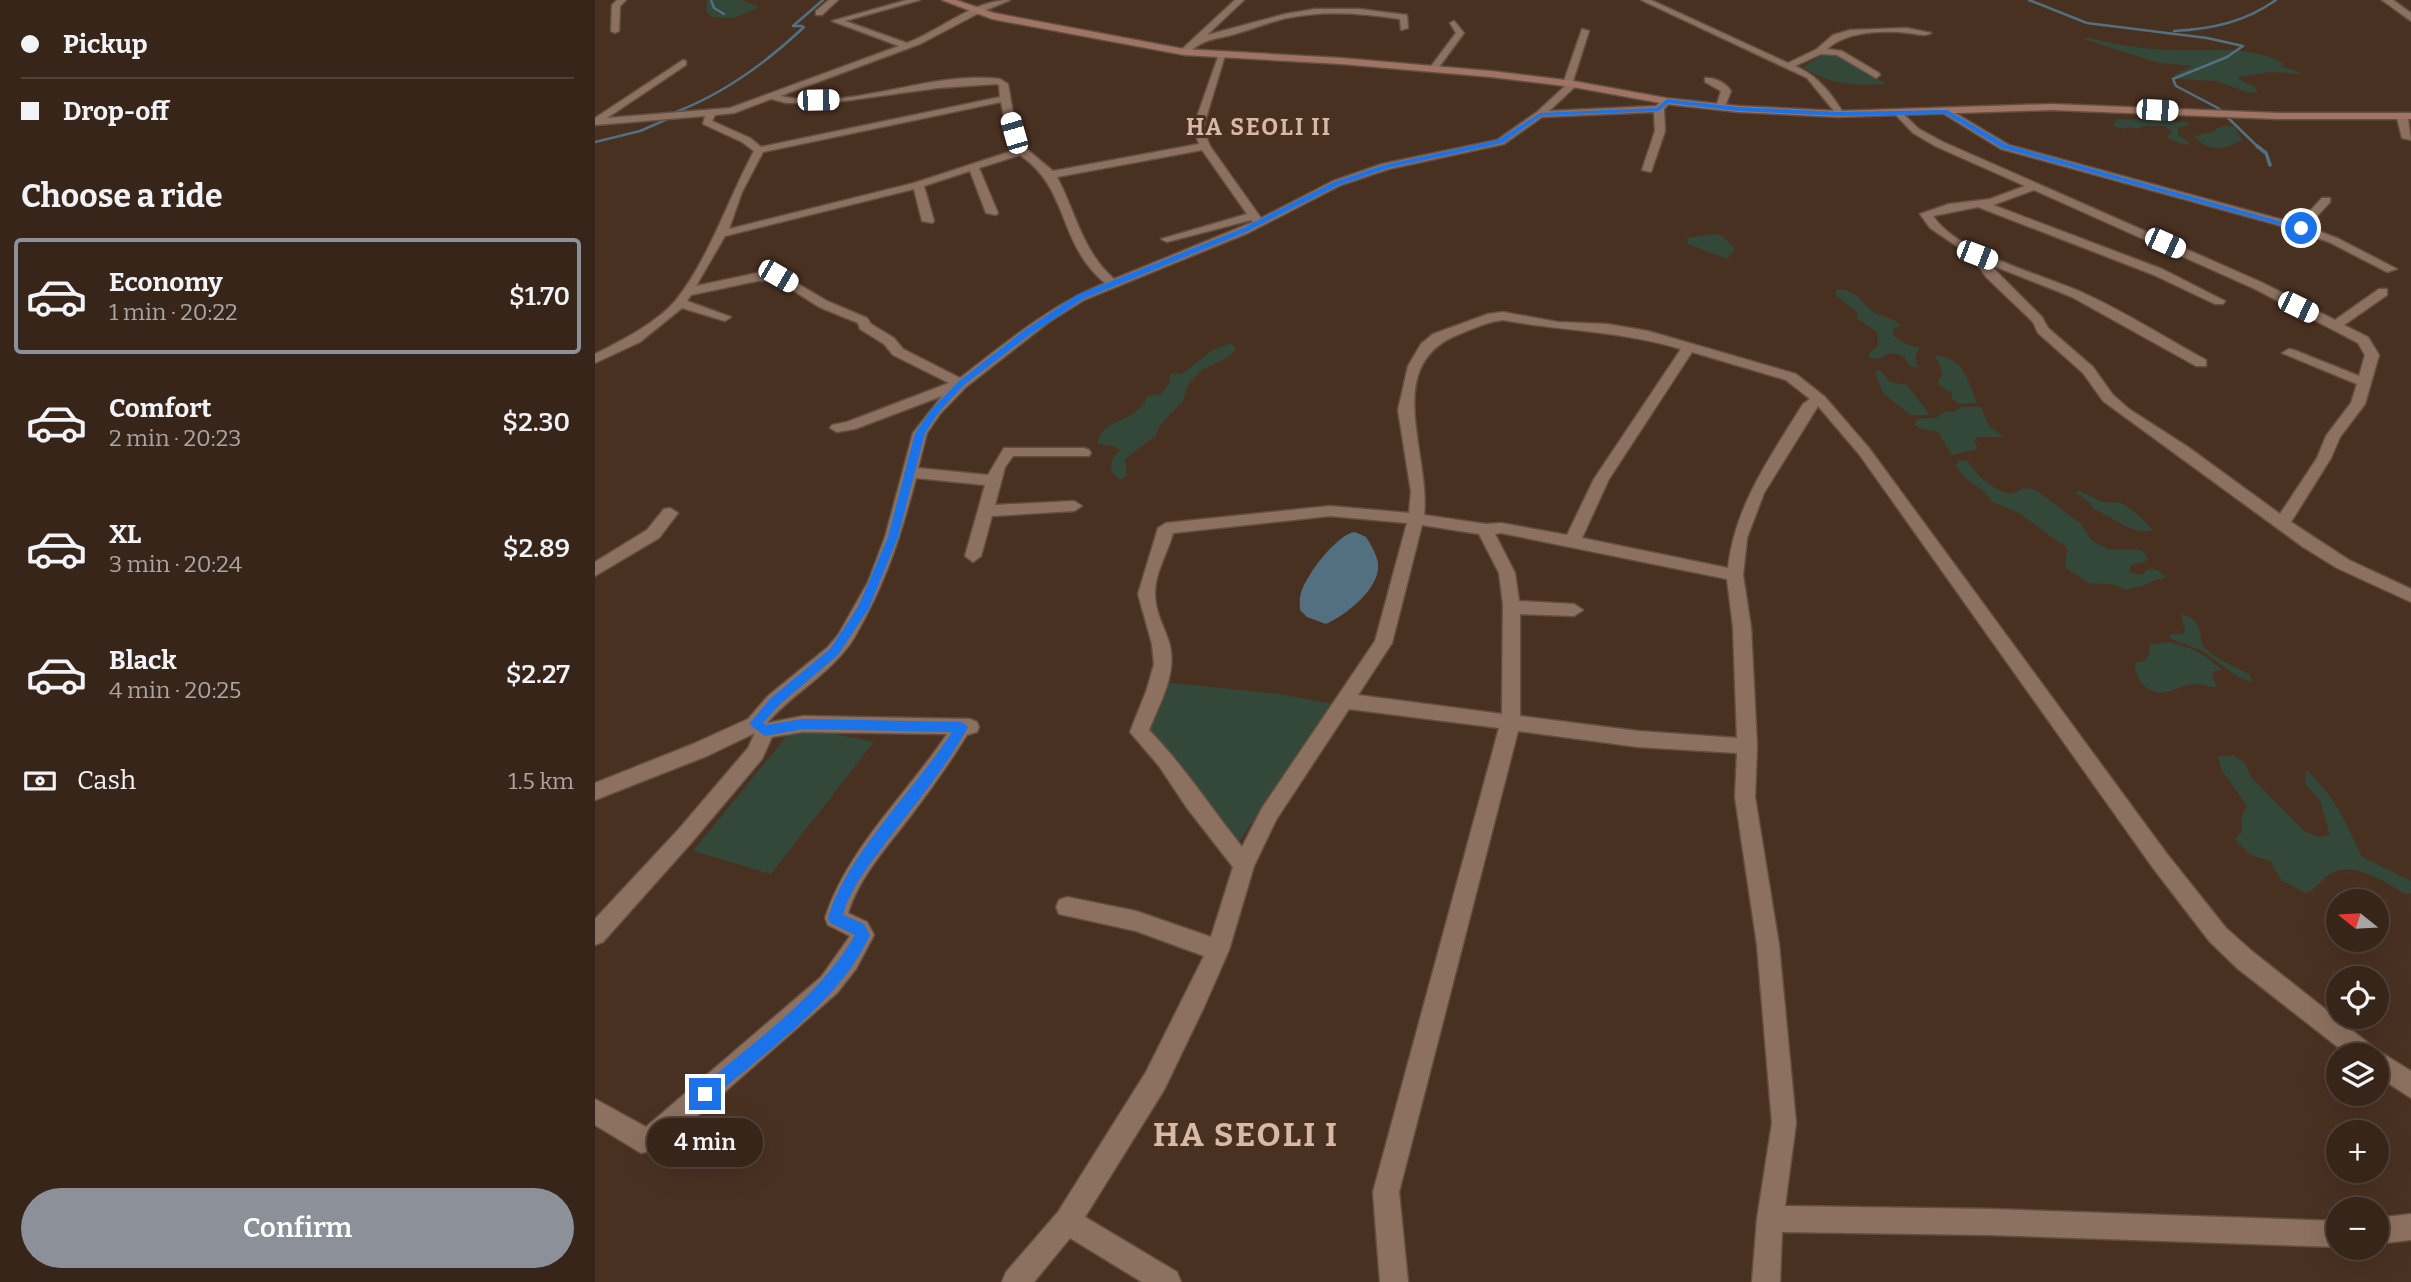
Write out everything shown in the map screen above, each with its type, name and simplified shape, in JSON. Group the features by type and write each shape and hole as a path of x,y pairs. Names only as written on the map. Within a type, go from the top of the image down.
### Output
{"main road":[{"path":"947,0 976,11 1184,52 1433,69 1571,84 1663,105 1839,114 2052,107 2234,114 2405,116"}],"street":[{"path":"615,31 617,5 622,0"},
{"path":"819,13 834,0"},
{"path":"907,46 835,21 916,0"},
{"path":"595,122 731,111 907,46 976,11 1006,0"},
{"path":"1184,52 1240,0"},
{"path":"1645,0 1810,76 1839,114"},
{"path":"2387,0 2411,18"},
{"path":"1201,38 1284,16 1315,11 1349,11 1404,17 1404,28"},
{"path":"1433,69 1460,33 1454,23"},
{"path":"1790,65 1820,51 1834,38 1850,33 1907,30 1927,33"},
{"path":"1167,239 1256,219 1337,183 1386,166 1500,142 1540,114 1571,84 1585,31"},
{"path":"1820,51 1839,53 1876,75"},
{"path":"1223,54 1198,128 1205,146 1256,219"},
{"path":"595,122 683,63"},
{"path":"1708,80 1723,86 1725,91 1721,107"},
{"path":"772,97 837,100 942,85 997,81 1003,84 1004,99 1021,151"},
{"path":"712,113 706,122 746,140 759,150 1004,99"},
{"path":"1540,114 1663,105 1660,131 1647,170"},
{"path":"1947,112 2005,147 2301,228 2333,240 2391,269"},
{"path":"1899,113 1916,131 1928,137 2033,187 2230,273 2363,340 2372,355 2358,404 2333,436 2324,458 2283,522"},
{"path":"2405,116 2403,119 2407,138"},
{"path":"1050,175 1205,146"},
{"path":"595,359 635,340 683,297 721,234 737,192 759,150"},
{"path":"721,234 974,169 1021,151 1030,154 1050,175 1081,251 1098,273 1112,283"},
{"path":"974,169 992,213"},
{"path":"918,184 928,221"},
{"path":"2033,187 1980,204 1949,207 1926,214 1934,226 1977,255 2076,293 2201,363"},
{"path":"2301,228 2326,200"},
{"path":"1980,204 2158,272 2219,301"},
{"path":"595,935 755,753 760,727 775,701 834,652 844,640 876,582 893,537 920,433 935,411 961,384 1045,319 1080,297 1244,231 1256,219"},
{"path":"1977,255 1990,274 2038,320 2043,330 2088,370 2108,398 2124,412 2183,450 2309,543 2343,564 2411,596"},
{"path":"683,297 757,277 777,277 823,304 863,321 865,326 889,341 898,352 961,384"},
{"path":"2336,325 2383,292"},
{"path":"683,297 725,317"},
{"path":"1016,1282 1067,1221 1155,1081 1218,950 1244,865 1269,814 1383,643 1416,519 1419,492 1409,446 1406,407 1415,366 1426,347 1438,337 1476,322 1503,316 1558,326 1607,328 1648,335 1791,377 1820,400 1864,451 2160,861 2218,935 2255,968 2352,1043"},
{"path":"1573,540 1602,480 1689,346"},
{"path":"2289,353 2366,383"},
{"path":"837,428 850,426 961,384"},
{"path":"1766,1282 1770,1219 1784,1123 1768,945 1745,800 1747,746 1742,627 1735,575 1739,538 1756,494 1810,404 1820,400"},
{"path":"973,556 998,467 1009,451 1084,453"},
{"path":"908,472 994,481"},
{"path":"985,511 1074,506"},
{"path":"1244,865 1201,812 1166,760 1139,732 1163,665 1159,630 1150,612 1146,586 1163,548 1166,528 1329,511 1461,524 1485,530 1501,528 1573,540 1735,575"},
{"path":"595,570 653,534 670,513"},
{"path":"1394,1282 1386,1192 1511,720 1511,607 1507,573 1485,530"},
{"path":"1511,607 1574,610"},
{"path":"1346,701 1511,720 1638,739 1747,746"},
{"path":"595,792 760,727 803,724 966,727 867,857 839,903 835,918 859,929 863,935 848,961 829,985 651,1140 641,1140 595,1111"},
{"path":"1067,907 1136,921 1218,950"},
{"path":"2389,1070 2411,1086"},
{"path":"1770,1219 1991,1222 2326,1234"},
{"path":"1067,1221 1167,1282"},
{"path":"2389,1230 2411,1227"}],"green space":[{"path":"707,0 741,0 758,8 733,18 712,17 706,11"},
{"path":"2083,39 2154,49 2245,51 2271,58 2284,64 2280,66 2304,74 2271,72 2239,77 2238,79 2253,86 2258,92 2249,93 2217,81 2177,79 2174,75 2193,66 2159,63"},
{"path":"1827,54 1846,59 1886,84 1865,85 1833,81 1804,67 1819,56"},
{"path":"2117,119 2186,122 2191,124 2178,128 2178,135 2190,143 2184,145 2166,137 2172,132 2165,126 2124,129 2113,126"},
{"path":"2222,126 2235,127 2242,140 2217,148 2205,145 2194,136 2212,132"},
{"path":"1714,234 1722,236 1735,249 1727,259 1688,244 1687,238"},
{"path":"1837,289 1852,293 1874,312 1901,325 1893,329 1894,336 1905,344 1920,348 1916,354 1916,364 1920,368 1909,366 1905,358 1896,354 1891,353 1878,359 1869,357 1870,352 1878,346 1877,332 1857,318 1857,312 1835,295"},
{"path":"1231,343 1236,349 1227,358 1203,369 1189,383 1182,402 1161,424 1155,436 1125,459 1127,476 1120,480 1111,471 1112,460 1120,450 1098,444 1100,435 1111,425 1135,412 1148,396 1161,394 1169,383 1171,373 1182,374 1213,350"},
{"path":"1935,355 1945,357 1959,366 1968,379 1977,403 1959,404 1952,398 1952,394 1937,383 1943,374"},
{"path":"1879,369 1890,382 1907,385 1930,415 1910,415 1883,393 1875,373"},
{"path":"1961,407 1981,407 1989,426 2004,437 1978,437 1974,440 1978,449 1952,455 1938,432 1915,425 1917,419 1936,418 1946,411 1954,412"},
{"path":"1960,460 1967,461 1980,477 1998,490 2011,494 2024,488 2036,490 2081,524 2092,541 2108,549 2141,550 2148,558 2145,562 2131,565 2129,572 2142,575 2148,569 2161,573 2166,578 2126,590 2115,585 2089,583 2065,567 2067,548 2019,513 1993,502 1965,478 1955,465"},
{"path":"2080,491 2102,502 2122,503 2153,530 2138,531 2093,509 2090,503 2075,492"},
{"path":"2181,614 2199,626 2204,647 2209,652 2250,675 2252,682 2238,677 2203,651 2169,638 2172,634 2182,635 2185,631"},
{"path":"2169,642 2197,652 2216,664 2221,670 2214,671 2212,678 2218,687 2196,684 2159,693 2144,685 2138,677 2135,663 2144,661 2150,654 2149,645"},
{"path":"1164,682 1279,694 1333,704 1236,846 1148,726"},
{"path":"795,726 874,742 771,874 693,851"},
{"path":"2233,755 2245,763 2251,777 2304,831 2319,837 2330,835 2320,800 2305,784 2306,770 2332,800 2362,857 2411,881 2411,893 2406,894 2368,874 2347,869 2327,876 2306,893 2282,881 2270,861 2251,855 2235,839 2242,831 2241,817 2247,806 2221,769 2218,757"}],"water":[{"path":"1355,532 1366,537 1376,556 1378,563 1374,582 1361,600 1334,620 1326,624 1307,617 1300,610 1300,595 1309,576 1331,547"}],"waterway":[{"path":"711,0 714,8 724,14"},
{"path":"802,26 793,26 823,0"},
{"path":"2029,0 2087,23 2207,38 2243,46 2227,57 2173,79 2176,86 2218,108 2259,148"},
{"path":"2174,31 2228,23 2252,14 2276,0"},
{"path":"676,112 711,96 744,76 804,27"},
{"path":"595,142 640,131 670,118"},
{"path":"2257,146 2266,153 2270,165"}],"district":[{"name":"HA SEOLI II","path":"1259,127"},
{"name":"HA SEOLI I","path":"1246,1135"}],"route":[{"path":"705,1094 829,985 848,961 863,935 859,929 835,918 839,903 867,857 907,806 962,727 803,724 765,731 755,724 775,701 834,652 863,608 893,537 920,433 935,411 961,384 1045,319 1080,297 1244,231 1337,183 1386,166 1500,142 1540,114 1659,109 1667,101 1738,109 1839,114 1947,112 2005,147 2301,228"}]}
